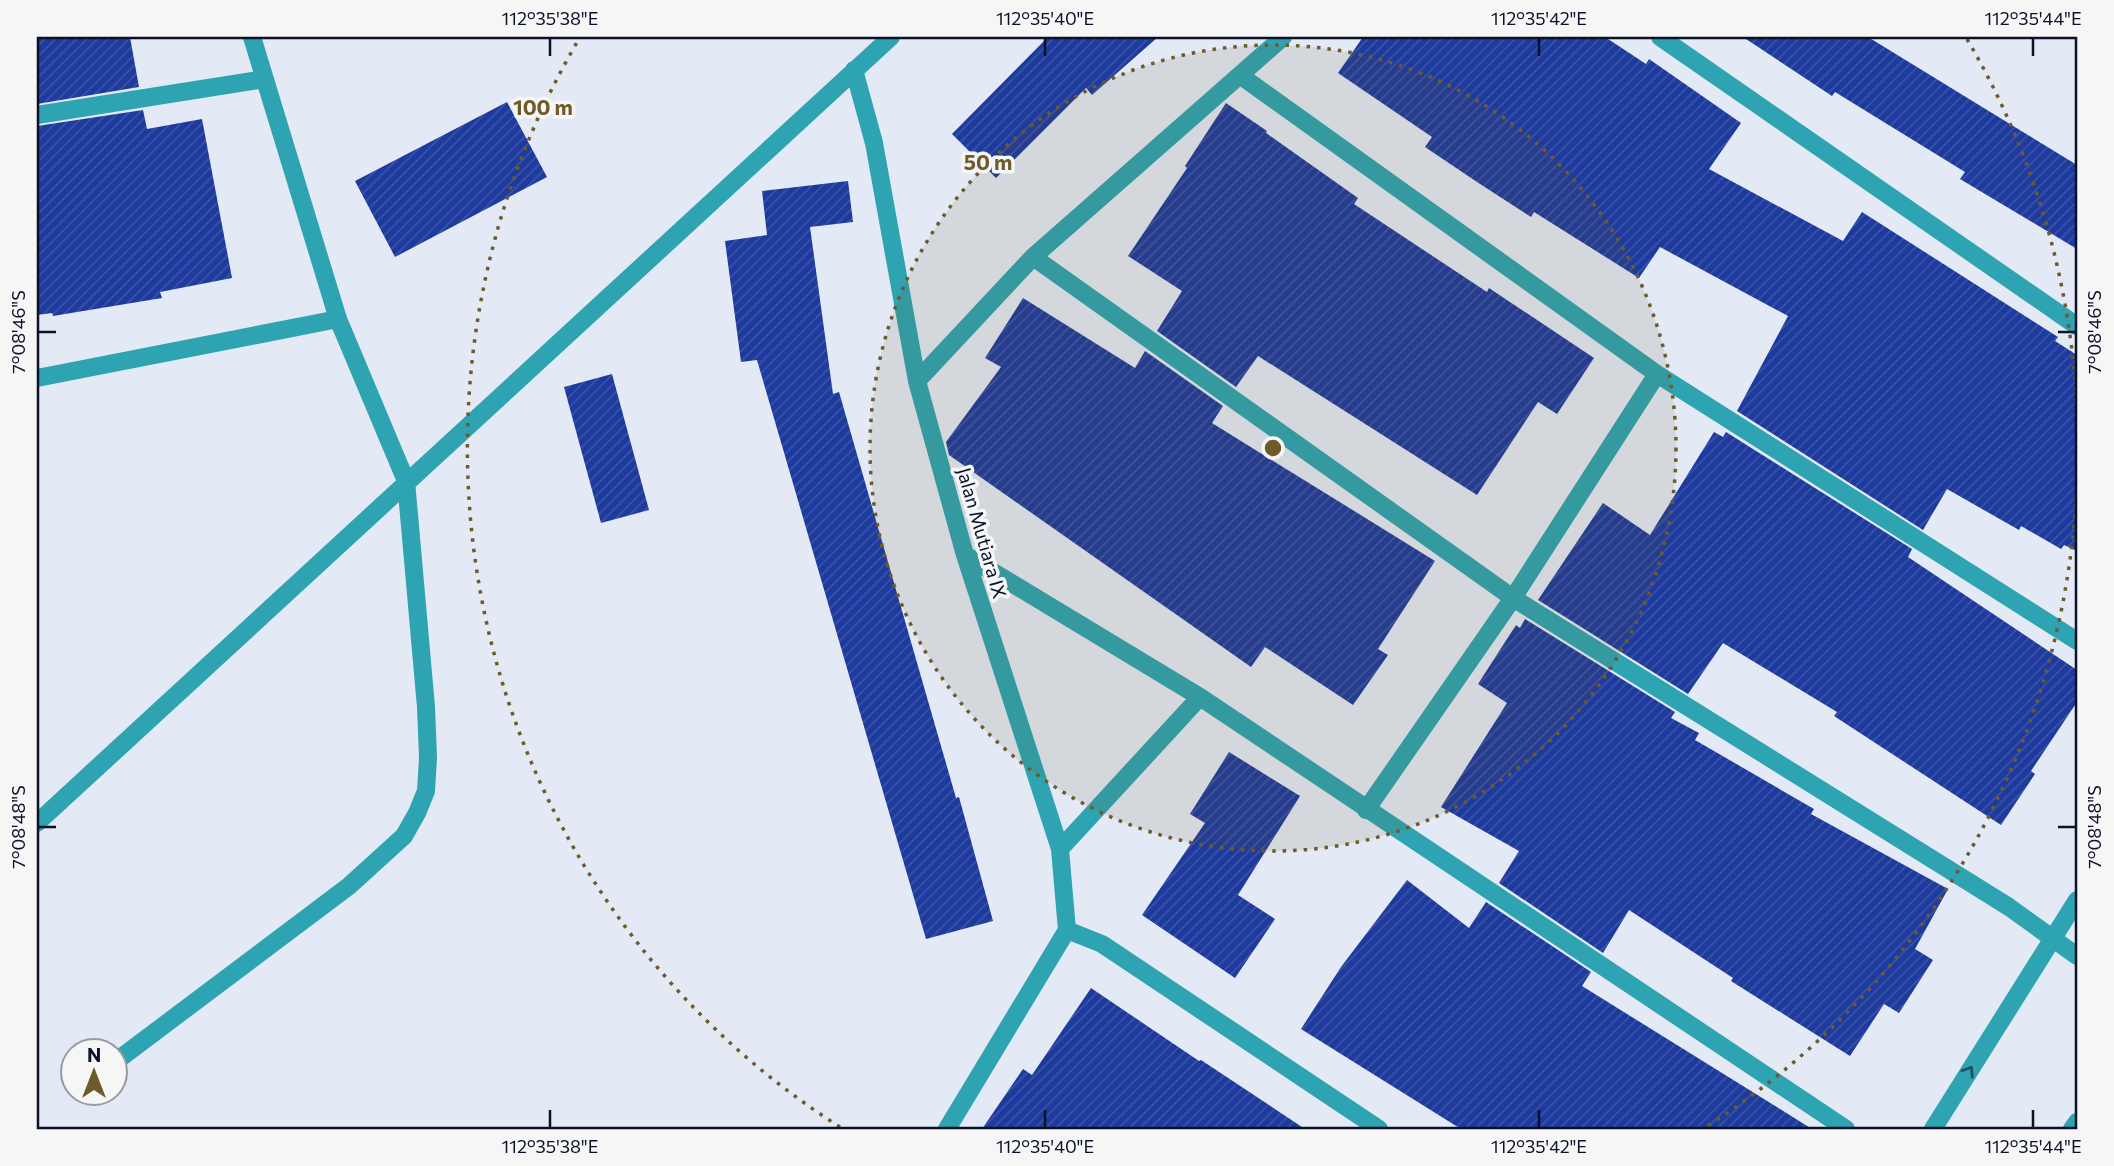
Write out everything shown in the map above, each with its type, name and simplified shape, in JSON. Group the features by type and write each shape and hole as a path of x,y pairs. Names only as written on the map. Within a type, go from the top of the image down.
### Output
{"street":[{"path":"130,1051 349,886 404,836 426,791 427,745 406,481 338,318 252,37"},
{"path":"37,822 891,37"},
{"path":"917,381 1033,257 1283,37"},
{"path":"1660,37 2077,326"},
{"name":"Jalan Mutiara IX","path":"854,70 874,143 917,381 965,555 1060,849 1067,930"},
{"path":"1241,76 1657,374 2077,641"},
{"path":"37,115 265,79"},
{"path":"1033,257 1513,598 2009,907 2077,956"},
{"path":"37,378 338,318"},
{"path":"1366,810 1513,598 1657,374"},
{"path":"965,555 1200,697 1846,1129"},
{"path":"1060,849 1200,697"},
{"path":"1933,1129 2077,900"},
{"path":"947,1129 1067,930 1102,944 1379,1129"},
{"path":"2072,1129 2077,1122"}],"building":[{"path":"37,37 130,37 139,87 37,104"},
{"path":"1048,37 1158,37 1092,95 1086,88 996,178 952,134"},
{"path":"1363,37 1605,37 1646,64 1649,59 1741,123 1709,169 1843,241 1862,212 2058,337 2055,341 2077,355 2077,551 2064,545 2061,549 2021,526 2019,530 1947,489 1923,530 1737,411 1788,316 1660,247 1639,278 1534,212 1531,217 1477,182 1425,147 1432,137 1338,73"},
{"path":"1743,37 1868,37 2077,165 2077,249 1960,179 1965,172 1835,92 1832,96"},
{"path":"507,102 547,177 395,257 355,181"},
{"path":"1226,103 1358,198 1354,204 1487,292 1489,288 1594,358 1557,414 1538,402 1477,495 1258,356 1236,387 1157,331 1182,291 1128,256 1187,168 1185,166"},
{"path":"143,110 147,129 202,119 232,278 160,292 162,298 53,316 52,313 37,315 37,126"},
{"path":"848,181 853,222 810,227 833,394 839,392 993,921 926,939 757,360 741,362 725,241 767,235 762,191"},
{"path":"1023,298 1135,368 1145,351 1223,406 1212,423 1435,561 1378,649 1388,655 1353,705 1265,647 1251,667 949,455 946,442 1001,367 985,358"},
{"path":"612,374 649,510 601,523 564,387"},
{"path":"1714,432 1723,437 1726,432 1912,549 1908,557 2077,670 2077,702 2031,771 2035,774 2001,825 1834,716 1837,712 1723,643 1688,694 1538,600 1603,503 1650,535"},
{"path":"1525,619 1675,712 1671,718 1699,733 1695,740 1814,809 1811,814 1948,889 1915,949 1933,960 1899,1013 1884,1004 1850,1056 1731,981 1733,978 1629,910 1603,953 1499,883 1519,851 1441,807 1507,703 1478,684 1516,625 1520,628"},
{"path":"1229,752 1300,796 1238,895 1275,919 1235,978 1142,915 1205,823 1190,814"},
{"path":"1407,880 1469,928 1486,902 1591,972 1582,986 1812,1129 1461,1129 1301,1029 1341,967"},
{"path":"1091,988 1305,1129 982,1129 1023,1069 1032,1075"}]}
